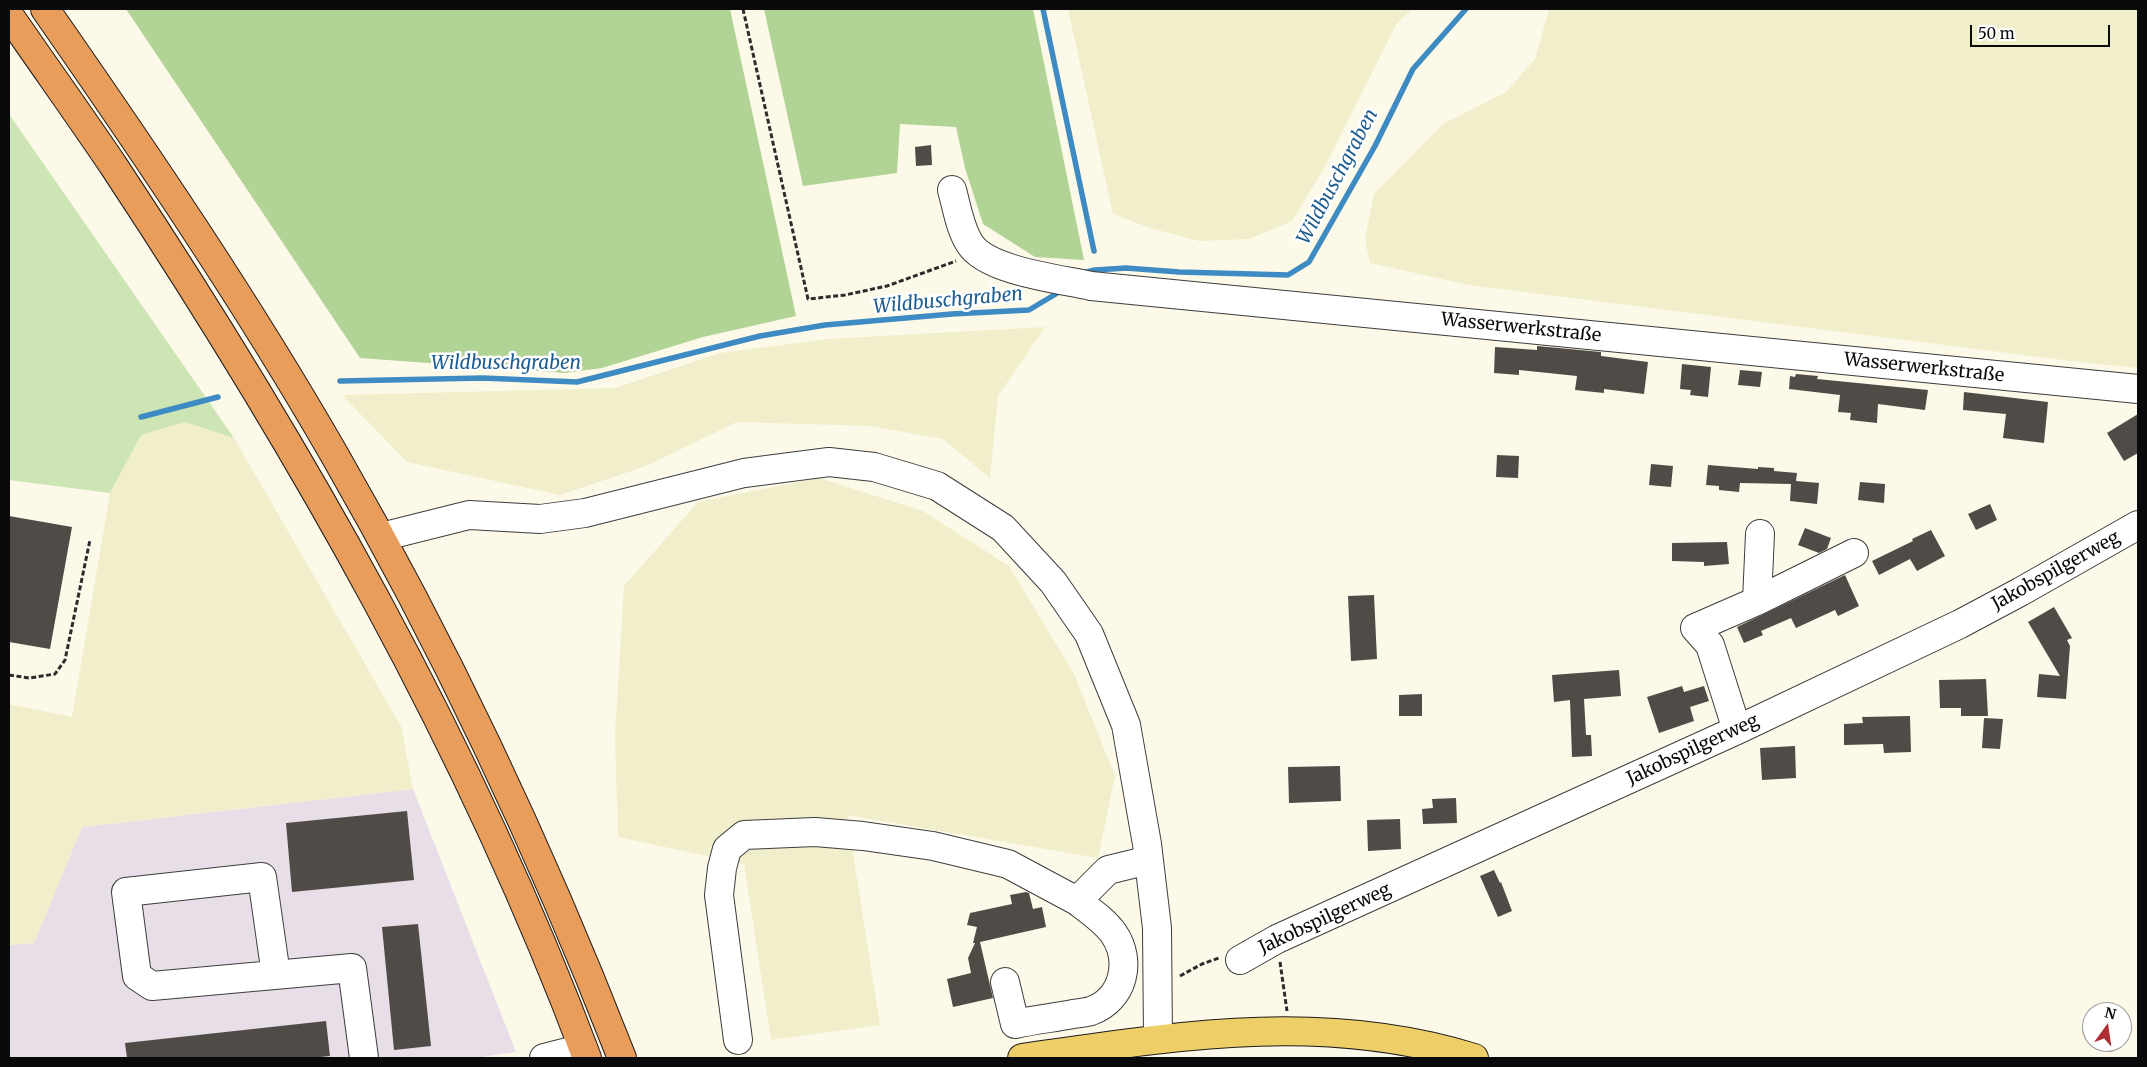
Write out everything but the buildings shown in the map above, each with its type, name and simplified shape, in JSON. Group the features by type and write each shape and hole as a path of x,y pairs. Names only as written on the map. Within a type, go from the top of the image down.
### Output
{"highway":[{"path":"45,9 142,147 243,303 330,446 381,538 453,672 536,847 579,948 622,1058"},
{"path":"9,15 114,167 212,319 300,464 364,577 456,758 501,852 585,1053"}],"main road":[{"path":"1022,1058 1158,1038 1289,1030 1371,1036 1443,1049 1474,1058"}],"street":[{"name":"Wasserwerkstraße","path":"952,190 963,230 970,245 981,256 1003,266 1091,286 2138,389"},
{"path":"381,538 469,515 540,519 584,513 744,473 829,462 874,467 937,486 1003,528 1053,582 1089,634 1126,726 1149,860 1157,928 1158,1038"},
{"name":"Jakobspilgerweg","path":"1240,960 1277,940 1737,730 1960,624 2138,525"},
{"path":"1757,601 1760,534"},
{"path":"1737,730 1710,646 1695,628 1757,601 1854,553"},
{"path":"738,1040 719,895 722,868 727,850 744,835 815,832 863,836 933,846 1008,864 1077,901 1106,924 1119,944 1124,965 1122,980 1116,992 1107,1002 1091,1011 1015,1024 1005,982"},
{"path":"1077,901 1108,870 1149,860"},
{"path":"276,975 262,877 126,892 137,976 152,986 276,975 352,968 364,1058"},
{"path":"544,1058 585,1053"}],"path":[{"path":"742,9 808,299 845,295 887,286 955,262 981,256"},
{"path":"9,675 29,678 55,674 65,660 90,540"},
{"path":"1277,940 1289,1030"},
{"path":"1158,986 1168,983 1202,964 1221,957 1240,960"}],"shaded area":[{"path":"1068,9 1413,9 1397,23 1323,170 1292,221 1249,239 1199,241 1150,228 1113,214"},
{"path":"1549,9 2138,9 2138,368 1469,285 1370,263 1365,239 1374,194 1443,124 1506,92 1535,59"},
{"path":"1045,327 998,396 990,478 943,439 870,426 737,422 646,466 560,495 407,462 342,395 615,388 720,353 828,339"},
{"path":"185,422 234,438 401,726 413,789 82,827 34,943 9,945 9,704 72,717 110,493 141,435"},
{"path":"819,478 923,511 1009,566 1074,674 1115,776 1098,858 847,815 880,1025 771,1040 744,864 618,837 615,735 624,586 698,502"},
{"path":"413,789 516,1052 475,1058 9,1058 9,945 34,943 82,827"}],"green space":[{"path":"126,9 730,9 796,316 703,337 602,368 565,373 360,358"},
{"path":"764,9 1033,9 1084,260 1035,257 983,224 965,168 956,127 900,124 897,173 803,186"},
{"path":"9,114 234,438 185,422 141,435 110,493 9,480"}],"waterway":[{"path":"1043,9 1094,251"},
{"name":"Wildbuschgraben","path":"1082,273 1095,270 1126,268 1179,272 1288,275 1309,262 1375,146 1413,69 1466,9"},
{"name":"Wildbuschgraben","path":"340,381 483,378 577,382 760,336 825,325 952,314 1029,310 1064,289"},
{"name":"Wildbuschgraben","path":"141,417 218,397"}]}
